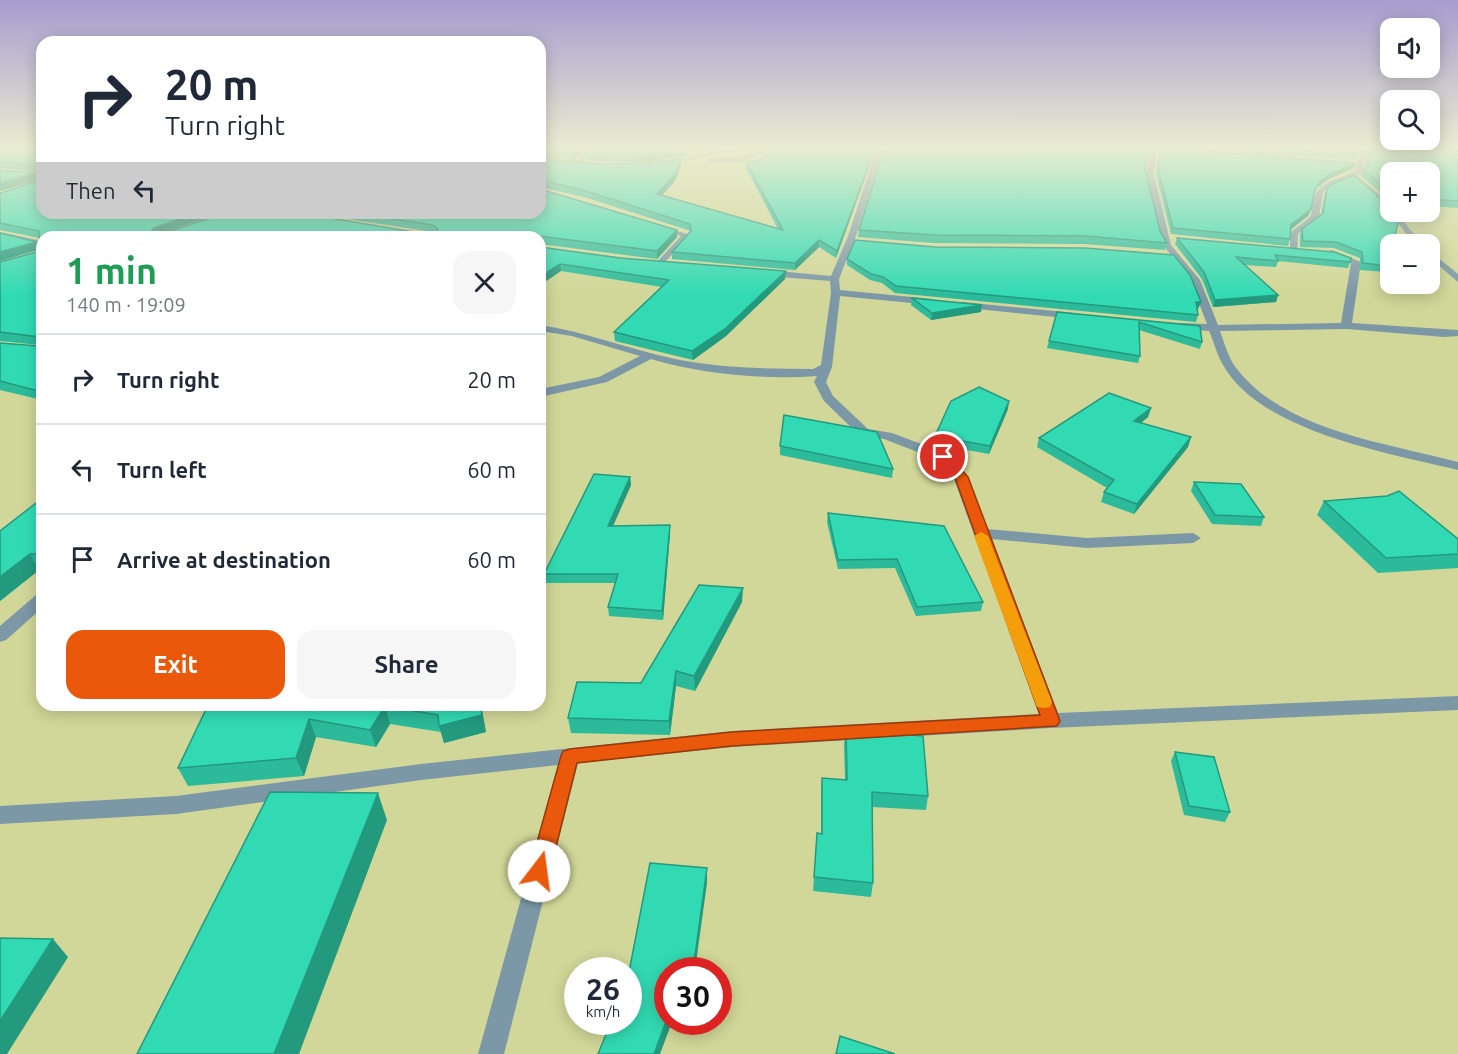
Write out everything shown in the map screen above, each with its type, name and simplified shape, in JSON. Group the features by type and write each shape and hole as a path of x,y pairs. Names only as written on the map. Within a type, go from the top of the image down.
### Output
{"street":[{"path":"864,197 850,241 834,279 836,293 826,367 820,382 828,398 864,432 887,436 943,457 961,477 1051,721"},
{"path":"1155,197 1170,255 1195,280 1228,365 1259,399 1290,417 1347,437 1458,466"},
{"path":"1263,248 1299,251 1294,233 1315,217 1315,197"},
{"path":"644,221 687,235 656,262 672,264"},
{"path":"1401,222 1410,234"},
{"path":"0,235 36,243"},
{"path":"1164,238 1175,239"},
{"path":"850,241 862,242"},
{"path":"1323,252 1333,253 1356,262 1346,326"},
{"path":"1440,263 1458,279"},
{"path":"758,272 834,279"},
{"path":"836,293 942,303"},
{"path":"954,304 1083,317"},
{"path":"1166,325 1213,329 1346,326 1440,334 1458,333"},
{"path":"546,329 573,333 674,362 753,372 815,373 826,367"},
{"path":"546,392 603,380 650,355"},
{"path":"980,533 1087,543 1193,538"},
{"path":"0,636 36,604"},
{"path":"0,815 176,805 421,772 732,739 1051,721 1458,703"},
{"path":"491,1054 570,756"}],"building":[{"path":"0,197 36,197 36,219 180,219 152,230 160,231 39,231 0,223"},
{"path":"546,197 567,197 677,230 657,251 546,237 546,231 437,231 438,229 432,225 393,219 546,219"},
{"path":"606,197 668,197 783,230 765,197 857,197 837,251 819,240 795,263 672,252 691,231 690,224"},
{"path":"869,197 1152,197 1160,231 1167,243 1086,236 935,235 859,230"},
{"path":"1165,197 1313,197 1311,209 1291,225 1290,239 1173,228"},
{"path":"1326,197 1379,197 1380,222 1398,222 1395,234 1380,234 1380,265 1363,263 1362,252 1336,242 1303,241 1302,229 1323,213"},
{"path":"1440,197 1458,197 1458,201 1440,200"},
{"path":"207,219 336,219 408,231 171,231"},
{"path":"0,233 36,242 36,242 0,252"},
{"path":"1177,238 1334,252 1351,258 1350,262 1275,255 1278,261 1236,257 1278,295 1215,300 1204,272"},
{"path":"855,240 935,247 1085,248 1174,255 1190,275 1201,302 1196,302 1198,315 896,286 847,259"},
{"path":"546,248 620,258 786,271 726,328 692,351 614,332 669,280 560,264 546,273"},
{"path":"36,252 36,336 0,332 0,262"},
{"path":"912,298 982,305 932,313"},
{"path":"1057,312 1200,326 1202,342 1139,322 1140,356 1049,341"},
{"path":"0,343 36,346 36,390 0,381"},
{"path":"979,387 1009,401 990,446 935,436 951,401"},
{"path":"1109,393 1151,408 1134,421 1191,437 1137,504 1104,492 1114,480 1039,438"},
{"path":"784,415 877,432 893,469 780,446"},
{"path":"594,474 630,477 608,526 670,525 662,611 608,607 618,574 546,574"},
{"path":"1194,482 1241,484 1264,517 1215,515"},
{"path":"1399,491 1458,539 1458,554 1386,558 1324,501 1387,496"},
{"path":"36,503 36,554 30,554 0,577 0,531"},
{"path":"828,513 944,526 983,602 917,607 897,559 838,560"},
{"path":"699,585 743,588 694,676 676,671 669,721 568,718 577,682 641,683"},
{"path":"205,711 382,711 370,730 309,719 296,758 178,768"},
{"path":"414,711 481,711 482,715 439,726 438,715"},
{"path":"846,730 923,736 928,796 872,792 873,883 814,877 817,833 822,834 822,778 847,780"},
{"path":"1175,752 1214,757 1230,812 1189,806"},
{"path":"270,792 378,793 274,1054 137,1054"},
{"path":"650,863 707,868 695,957 654,957 654,1035 661,1035 654,1054 598,1054 606,1035 642,1035 642,957 632,957"},
{"path":"0,938 53,939 0,1021"},
{"path":"840,1036 895,1054 836,1054"}],"slow traffic":[{"path":"981,536 1044,702"}],"route":[{"path":"539,871 570,756 732,739 1051,721 961,477 943,457"}]}
